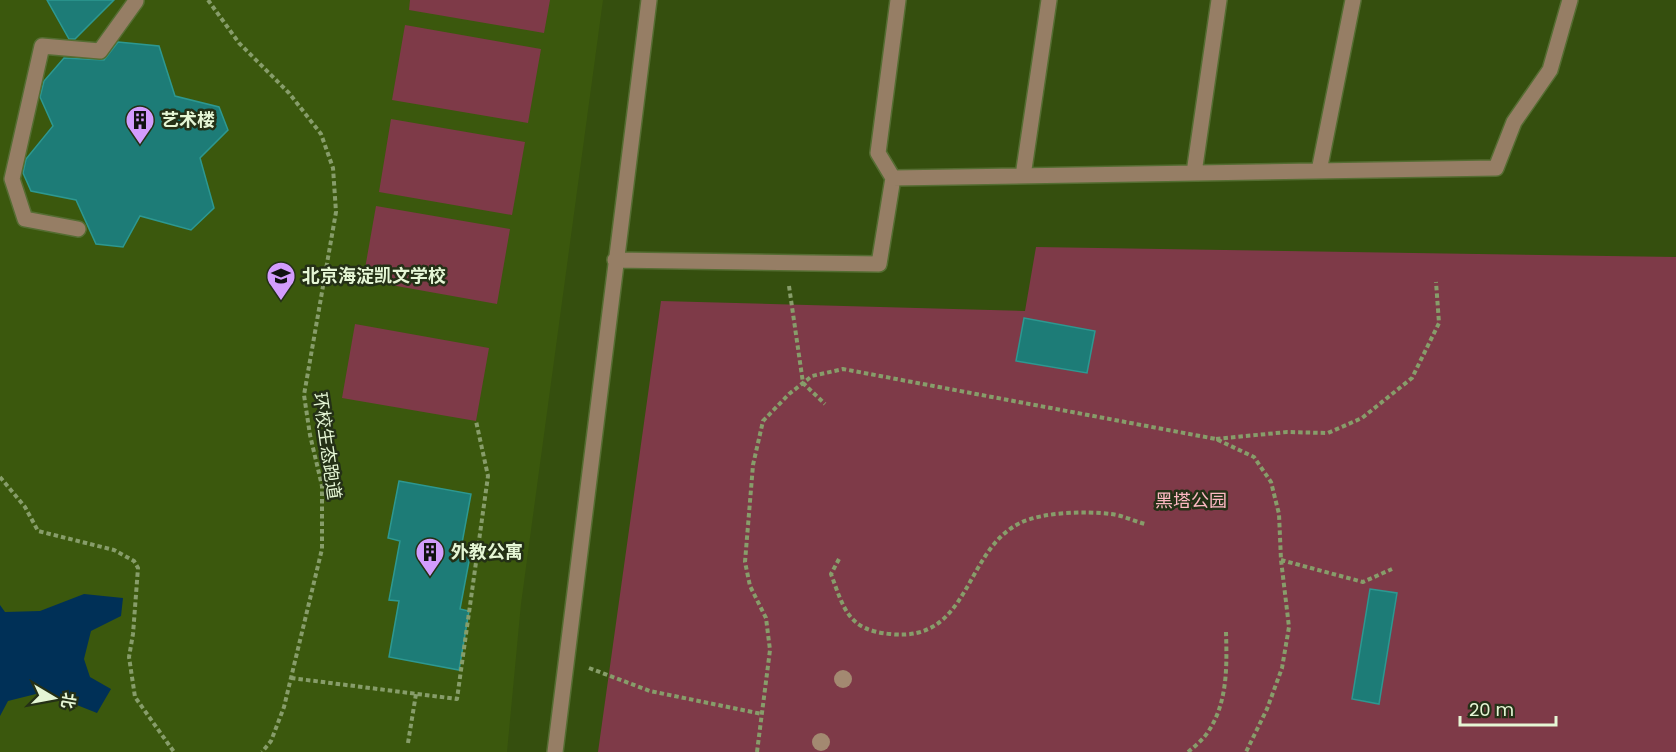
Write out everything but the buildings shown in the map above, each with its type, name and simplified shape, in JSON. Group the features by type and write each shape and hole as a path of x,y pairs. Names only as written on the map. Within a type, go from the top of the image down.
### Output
{"street":[{"path":"78,229 25,219 12,178 42,46 100,51 137,0"},
{"path":"555,752 615,260 650,0"},
{"path":"615,260 879,264 893,178 878,153 898,0"},
{"path":"1023,176 1049,0"},
{"path":"1194,173 1219,0"},
{"path":"1319,171 1353,0"},
{"path":"893,178 1496,168 1514,122 1550,70 1570,0"}],"path":[{"name":"环校生态跑道","path":"207,0 239,44 289,93 321,134 333,168 336,212 304,395 310,435 322,486 322,549 284,707 271,741 262,752"},
{"path":"785,262 803,383 825,404"},
{"path":"1216,439 1287,432 1328,433 1362,417 1412,378 1439,323 1436,282"},
{"path":"758,752 770,650 766,618 750,586 745,562 753,465 763,421 812,376 843,369 1216,439 1254,457 1271,482 1279,514 1281,560 1289,627 1282,668 1267,709 1246,752"},
{"path":"291,678 457,699 488,476 476,421"},
{"path":"0,477 25,507 38,531 69,541 114,550 134,561 138,568 129,657 135,697 174,752"},
{"path":"839,559 831,574 844,609 858,626 884,634 901,636 926,629 943,621 958,604 995,541 1020,522 1077,512 1112,514 1145,524"},
{"path":"1281,560 1363,582 1392,569"},
{"path":"1188,752 1206,735 1220,706 1227,670 1226,632"},
{"path":"566,659 650,692 762,714"},
{"path":"408,743 416,693"}],"shaded area":[{"name":"北京海淀凯文学校","path":"0,0 603,0 521,604 507,752 0,752"}],"green space":[{"path":"410,0 550,0 544,33 409,10"},
{"path":"405,25 541,49 528,123 392,100"},
{"path":"391,119 525,142 512,215 379,192"},
{"path":"376,206 510,229 497,304 363,280"},
{"name":"黑塔公园","path":"1036,247 1676,257 1676,752 598,752 661,301 1025,311"},
{"path":"355,324 489,348 476,421 342,398"}],"water":[{"path":"84,594 123,598 121,616 91,631 84,659 90,677 111,689 97,713 44,692 8,701 0,716 0,605 5,612 40,611"}],"place":[{"name":"艺术楼","path":"140,146"},
{"name":"北京海淀凯文学校","path":"281,302"},
{"name":"外教公寓","path":"430,578"}]}
